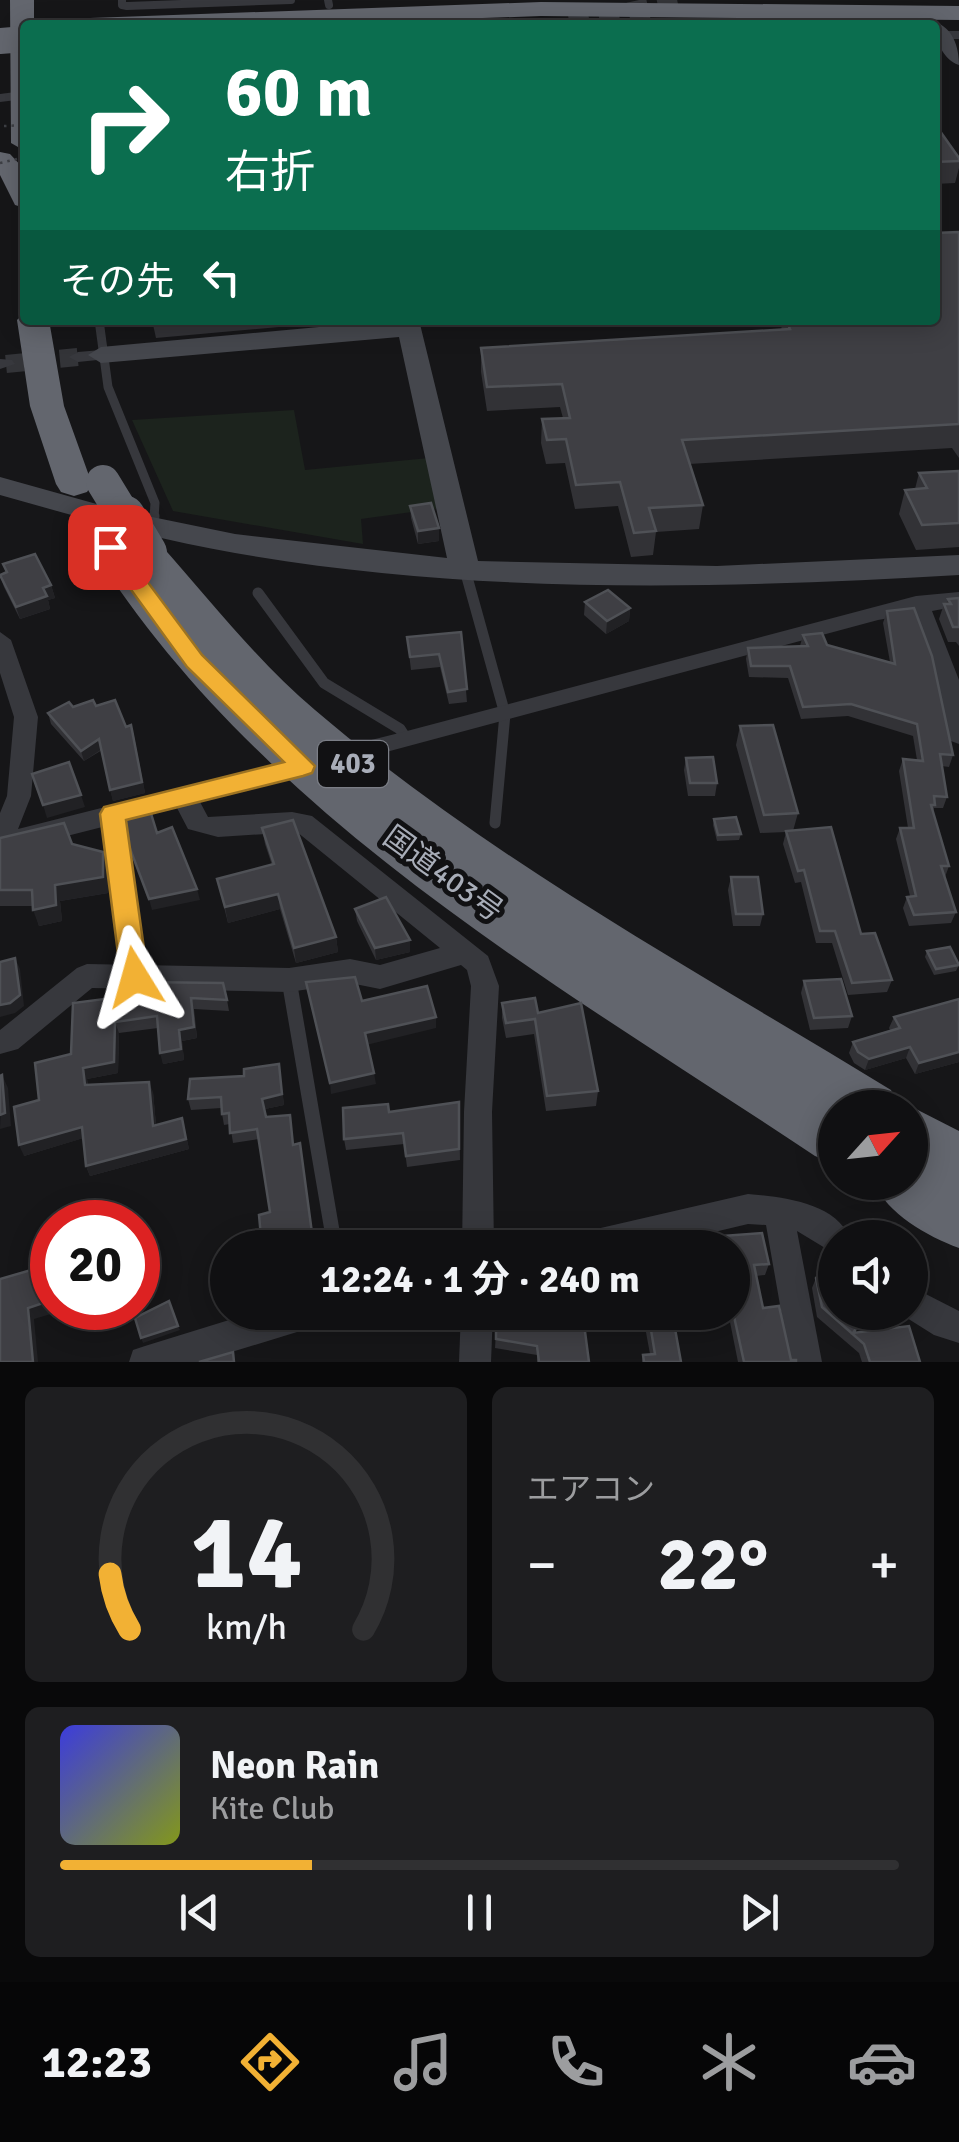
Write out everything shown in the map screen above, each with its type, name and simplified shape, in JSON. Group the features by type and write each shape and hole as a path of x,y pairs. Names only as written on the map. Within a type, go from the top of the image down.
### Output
{"highway":[{"path":"15,137 12,96 22,0"},
{"path":"231,20 541,9 959,13"},
{"path":"486,20 697,20"},
{"path":"0,161 12,171 20,188"},
{"name":"国道403号","path":"34,325 46,406 89,483 136,542 194,661 323,762 445,877 573,967 818,1127"},
{"name":"国道403号","path":"57,325 89,483"},
{"name":"国道403号","path":"323,762 467,849 844,1090"},
{"path":"928,1143 959,1162"},
{"path":"928,1199 959,1220"}],"street":[{"path":"946,30 959,59"},
{"path":"90,356 408,325 466,570"},
{"path":"0,486 136,542 286,550 466,570 715,578 959,565"},
{"path":"0,843 408,740 916,604 959,598"},
{"path":"916,604 926,617 953,699 959,735"},
{"path":"0,640 26,717 19,796 0,843"},
{"path":"186,796 193,817 208,827 275,820 303,823 479,964 486,986 478,1112 478,1230"},
{"path":"0,1042 8,1040 87,976 289,980 350,972 380,977 466,952"},
{"path":"655,1230 748,1208 784,1212 818,1227"},
{"path":"784,1212 781,1226 806,1362"},
{"path":"928,1313 945,1324 959,1326"},
{"path":"145,1362 251,1330"},
{"path":"475,1362 476,1330"}],"lane":[{"path":"122,0 122,6 291,0"},
{"path":"98,325 90,356 108,388 155,503 136,542"},
{"path":"466,570 506,714 495,822"},
{"path":"258,593 324,683 400,728 408,740"},
{"path":"113,814 135,977"},
{"path":"289,980 332,1230"}],"shaded area":[{"path":"294,410 305,470 429,458 441,508 361,519 363,544 173,511 132,420"}],"building":[{"path":"940,131 959,158 940,162"},
{"path":"959,232 959,424 682,440 703,505 649,508 656,531 634,533 620,482 576,485 566,439 547,440 542,419 570,418 562,384 487,387 481,348 790,329 788,325 940,325 940,233"},
{"path":"959,471 959,523 922,525 905,490 927,488 919,473"},
{"path":"431,503 439,528 418,531 410,506"},
{"path":"35,554 51,585 43,588 47,596 16,607 0,575 7,572 3,564"},
{"path":"608,590 630,608 607,621 585,602"},
{"path":"959,598 959,627 953,627 944,604 951,604 948,599"},
{"path":"914,608 932,656 953,755 940,754 947,797 934,796 935,805 931,805 949,866 941,866 956,912 914,915 907,897 916,896 900,828 914,828 903,759 923,761 917,724 851,704 803,707 790,666 751,666 748,648 808,646 803,635 822,633 827,645 895,664 887,611"},
{"path":"461,632 467,689 448,692 439,654 410,657 407,637"},
{"path":"93,700 96,706 115,700 126,727 131,725 142,782 110,790 99,739 81,751 48,713 69,702 73,707"},
{"path":"773,725 798,813 764,815 740,726"},
{"path":"713,757 717,783 690,783 686,758"},
{"path":"69,762 81,795 43,805 32,774"},
{"path":"149,807 157,833 172,827 197,889 149,899 123,830 121,814"},
{"path":"736,817 741,834 718,835 714,819"},
{"path":"293,820 336,937 294,948 278,894 225,907 217,879 274,864 262,828"},
{"path":"64,823 72,844 103,852 103,877 55,885 56,905 33,910 32,890 0,890 0,838"},
{"path":"831,827 861,934 875,933 892,980 852,983 835,931 820,931 804,870 798,871 786,831"},
{"path":"731,877 758,877 763,914 736,914"},
{"path":"386,897 410,940 375,948 355,909"},
{"path":"950,947 959,965 936,969 927,951"},
{"path":"15,958 20,995 0,1005 0,962"},
{"path":"355,977 362,1001 427,986 436,1017 365,1033 374,1073 330,1083 306,982"},
{"path":"841,979 852,1016 814,1018 804,981"},
{"path":"137,982 223,983 227,1000 191,998 194,1027 179,1030 181,1049 160,1053 157,1016 115,1022 114,1062 83,1068 85,1085 149,1082 153,1126 182,1118 186,1139 86,1166 82,1127 19,1145 14,1107 39,1100 35,1063 71,1054 73,1003 136,995"},
{"path":"535,998 538,1013 581,1003 598,1091 547,1096 535,1019 506,1023 502,1003"},
{"path":"959,999 959,1052 919,1063 910,1047 869,1059 858,1052 853,1042 900,1028 894,1017"},
{"path":"279,1064 282,1094 262,1099 266,1117 290,1115 293,1145 300,1143 312,1230 260,1230 259,1215 270,1212 257,1129 230,1133 229,1113 222,1114 221,1097 188,1099 190,1079 244,1076 244,1069"},
{"path":"0,1076 5,1113 0,1115"},
{"path":"459,1102 459,1149 406,1156 403,1133 344,1139 343,1108 388,1104 389,1112"},
{"path":"762,1233 769,1264 754,1265 763,1308 779,1306 791,1360 796,1362 744,1362 737,1330 750,1330 750,1234"},
{"path":"30,1270 28,1308 33,1362 0,1362 0,1279"},
{"path":"169,1301 178,1326 141,1338 139,1330 160,1330 160,1306"},
{"path":"585,1330 589,1362 539,1362 537,1346 496,1339 496,1331"},
{"path":"651,1330 675,1330 681,1362 644,1362 643,1355 655,1354"},
{"path":"848,1330 910,1330 920,1362 870,1362 864,1344"},
{"path":"233,1352 234,1362 199,1362"}],"tunnel":[{"path":"593,20 687,0"},
{"path":"6,364 78,357"}],"route":[{"path":"110,547 194,661 303,766 113,814 135,977"}]}
